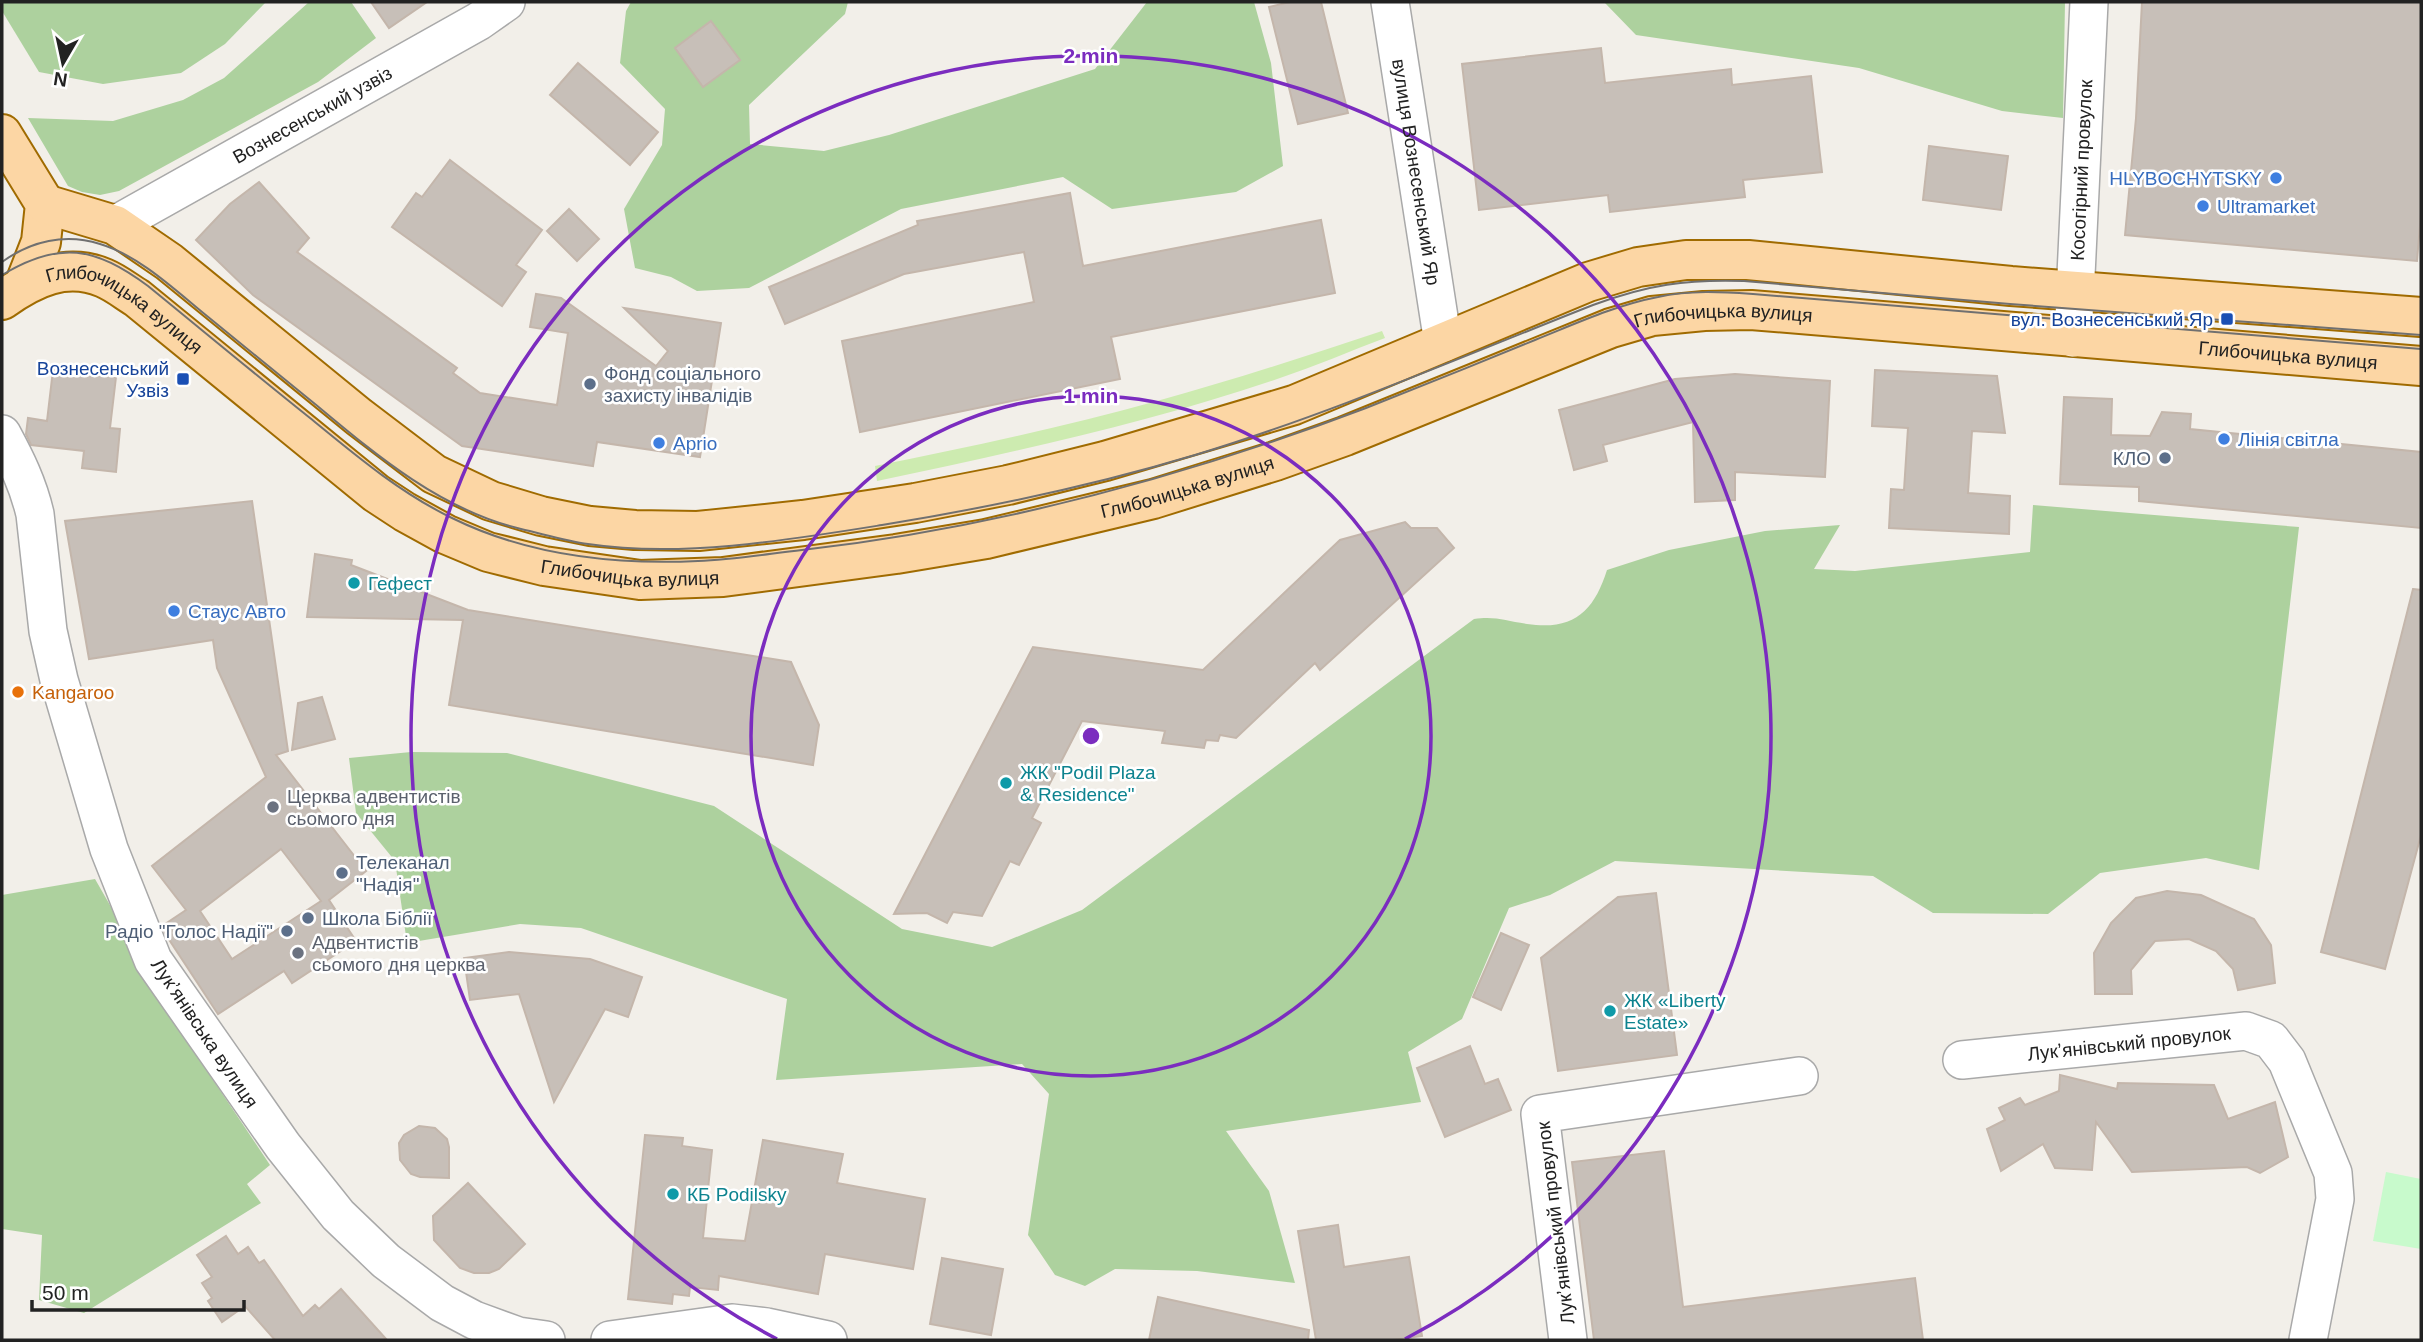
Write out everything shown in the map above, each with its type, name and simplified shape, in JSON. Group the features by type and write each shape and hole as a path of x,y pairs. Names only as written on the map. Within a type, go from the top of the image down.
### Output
{"main road":[{"path":"2,134 45,204 40,242 13,292"},
{"name":"Глибочицька вулиця","path":"45,204 115,226 169,262 359,417 434,474 491,501 541,516 590,526 635,530 698,531 803,520 1008,485 1105,461 1294,405 1588,282 1638,267 1686,260 1748,260 2076,291 2421,317"},
{"name":"Глибочицька вулиця","path":"13,292 64,271 105,278 137,298 376,493 405,512 445,534 488,552 544,566 640,580 723,577 896,554 986,538 1153,499 1345,436 1611,328 1652,316 1751,310 2421,366"}],"street":[{"name":"Вознесенський узвіз","path":"115,226 479,22 506,2"},
{"name":"вулиця Вознесенський Яр","path":"1390,2 1443,342"},
{"name":"Косогірний провулок","path":"2073,338 2089,2"},
{"name":"Лукʼянівська вулиця","path":"2,434 27,482 31,496 48,631 59,680 109,849 153,960 283,1146 338,1215 386,1261 442,1303 474,1320 517,1336 545,1340"},
{"name":"Лукʼянівський провулок","path":"1962,1060 2246,1031 2271,1040 2287,1061 2333,1173 2335,1199 2308,1340"},
{"name":"Лукʼянівський провулок","path":"1568,1340 1539,1114 1799,1076"},
{"path":"611,1340 732,1323 767,1327 828,1340"}],"green space":[{"path":"2,2 266,2 225,44 181,73 103,84 39,72 2,11"},
{"path":"309,2 351,2 376,38 318,82 119,191 100,195 68,186 28,118 113,121 183,100 224,78"},
{"path":"631,2 848,2 845,14 749,105 750,144 824,151 889,135 1095,69 1147,2 1254,2 1271,63 1283,166 1236,192 1112,209 1063,177 901,209 749,288 697,291 671,277 635,268 624,209 662,145 665,109 620,63 626,11"},
{"path":"1604,2 2065,2 2063,118 2002,111 1859,68 1636,35"},
{"path":"1382,331 1385,338 1280,378 1181,409 1030,448 877,481 875,466 1122,410 1242,376"},
{"path":"2033,505 2299,527 2259,870 2206,858 2100,873 2048,914 1933,913 1873,876 1615,861 1550,895 1509,908 1462,1019 1408,1052 1421,1102 1226,1131 1269,1191 1295,1283 1197,1271 1115,1269 1085,1286 1055,1275 1028,1235 1049,1094 1022,1064 776,1080 787,999 581,928 520,924 407,943 395,861 356,813 349,758 411,752 507,753 714,806 902,929 992,947 1082,910 1474,619 1495,618 1543,625 1570,621 1580,615 1596,597 1607,570 1669,550 1765,531 1840,525 1814,569 1855,571 2030,552"},
{"path":"95,879 193,1050 270,1165 247,1184 261,1203 84,1313 39,1300 42,1235 2,1229 2,895"},
{"path":"2386,1172 2421,1179 2421,1249 2373,1241"}],"building":[{"path":"371,2 427,2 389,28"},
{"path":"1290,2 1321,2 1348,113 1298,124 1269,7"},
{"path":"2142,2 2421,2 2421,213 2417,261 2125,235 2136,118"},
{"path":"711,21 740,60 703,87 675,48"},
{"path":"1601,48 1605,83 1731,69 1732,85 1811,76 1822,172 1743,180 1745,197 1610,212 1608,195 1479,210 1462,64"},
{"path":"578,63 658,132 630,165 550,95"},
{"path":"1929,146 2008,156 2001,210 1923,200"},
{"path":"450,160 542,230 516,265 526,272 502,306 392,227 416,193 422,197"},
{"path":"259,182 309,238 297,252 457,368 453,373 480,393 557,405 568,333 530,327 536,294 561,298 656,366 668,351 624,308 721,323 700,457 597,442 593,466 462,446 253,295 196,240 230,204"},
{"path":"1070,193 1083,266 1321,220 1335,293 1111,337 1120,379 860,432 842,341 1034,302 1024,252 904,274 785,324 769,287 918,225 917,221"},
{"path":"569,209 599,239 577,261 547,231"},
{"path":"53,370 116,377 110,428 120,429 116,472 82,468 84,451 31,445 26,434 28,418 47,421"},
{"path":"1875,370 1997,376 2005,433 1972,431 1968,493 2010,496 2009,534 1889,528 1891,489 1904,490 1908,428 1872,426"},
{"path":"1735,374 1830,381 1825,477 1735,472 1735,500 1695,502 1693,422 1603,445 1607,461 1574,470 1559,410 1675,379"},
{"path":"2064,397 2112,399 2111,435 2150,436 2162,412 2191,414 2190,429 2421,452 2421,528 2139,501 2139,487 2060,484"},
{"path":"252,501 288,751 276,755 366,871 329,900 356,941 292,983 284,971 218,1014 166,935 162,926 186,910 152,866 266,777 217,668 213,640 89,659 65,521","holes":["281,849 321,901 232,959 200,911"]},
{"name":"ЖК \"Podil Plaza & Residence\"","path":"1405,522 1411,528 1437,528 1454,548 1320,670 1315,663 1236,738 1220,735 1218,741 1206,740 1204,748 1162,743 1165,731 1082,721 1032,818 1041,823 1019,865 1010,861 982,916 953,912 947,923 927,913 894,914 1033,647 1203,670 1340,540"},
{"path":"315,554 352,560 351,565 468,610 791,662 819,725 813,765 449,705 463,620 307,617"},
{"path":"2413,589 2421,590 2421,835 2385,969 2321,952"},
{"path":"322,697 335,739 292,750 298,703"},
{"path":"2167,891 2201,895 2254,919 2271,945 2275,983 2238,990 2233,969 2216,951 2189,939 2155,941 2131,970 2132,994 2095,994 2094,953 2111,923 2136,898"},
{"name":"ЖК «Liberty Estate»","path":"1656,893 1677,1055 1558,1071 1541,958 1618,897"},
{"path":"1501,933 1529,945 1501,1010 1473,997"},
{"path":"509,952 590,959 642,977 628,1017 605,1009 554,1102 519,994 470,1000 464,958"},
{"path":"1470,1046 1485,1084 1498,1079 1511,1110 1445,1137 1417,1068"},
{"path":"2060,1075 2117,1089 2118,1083 2214,1085 2228,1119 2275,1102 2288,1157 2260,1173 2247,1167 2132,1172 2096,1122 2092,1170 2055,1168 2043,1144 2001,1171 1987,1129 2005,1120 1999,1108 2020,1098 2025,1105 2059,1091"},
{"path":"419,1126 435,1128 447,1139 449,1178 411,1174 400,1160 399,1143 404,1135"},
{"path":"645,1135 683,1138 682,1146 712,1150 703,1238 745,1241 763,1140 843,1154 837,1183 925,1199 913,1269 825,1254 818,1294 719,1276 718,1290 690,1287 689,1296 673,1294 672,1304 628,1299"},
{"path":"1664,1151 1683,1307 1915,1278 1923,1340 1594,1340 1572,1162"},
{"path":"468,1183 525,1244 499,1269 489,1273 474,1273 460,1268 434,1240 433,1216"},
{"path":"1338,1225 1344,1267 1409,1257 1422,1336 1393,1340 1316,1340 1298,1231"},
{"path":"226,1236 238,1254 248,1247 259,1263 264,1260 303,1316 315,1305 319,1309 341,1289 387,1340 275,1340 245,1306 222,1322 208,1301 212,1298 202,1283 212,1277 197,1255"},
{"path":"942,1258 1003,1269 991,1335 930,1324"},
{"path":"1158,1297 1309,1330 1308,1340 1149,1340"}],"tram line":[{"path":"2,262 37,244 61,239 87,241 115,249 143,265 386,461 437,495 464,509 521,529 588,544 624,548 697,548 846,531 1000,504 1117,477 1296,422 1613,298 1685,282 1744,281 2421,335"},
{"path":"2,275 42,256 60,253 94,256 111,263 148,286 361,459 433,508 481,531 541,549 603,559 667,562 724,559 874,540 1017,514 1088,497 1297,433 1596,316 1642,300 1682,293 1753,294 2421,349"}],"place":[{"name":"HLYBOCHYTSKY","path":"2276,178"},
{"name":"Ultramarket","path":"2203,206"},
{"name":"вул. Вознесенський Яр","path":"2227,319"},
{"name":"Вознесенський Узвіз","path":"183,379"},
{"name":"Фонд соціального захисту інвалідів","path":"590,384"},
{"name":"Лінія світла","path":"2224,439"},
{"name":"Aprio","path":"659,443"},
{"name":"КЛО","path":"2165,458"},
{"name":"Гефест","path":"354,583"},
{"name":"Стаус Авто","path":"174,611"},
{"name":"Kangaroo","path":"18,692"},
{"name":"ЖК \"Podil Plaza & Residence\"","path":"1006,783"},
{"name":"Церква адвентистів сьомого дня","path":"273,807"},
{"name":"Телеканал \"Надія\"","path":"342,873"},
{"name":"Школа Біблії","path":"308,918"},
{"name":"Радіо \"Голос Надії\"","path":"287,931"},
{"name":"Адвентистів сьомого дня церква","path":"298,953"},
{"name":"ЖК «Liberty Estate»","path":"1610,1011"},
{"name":"КБ Podilsky","path":"673,1194"}]}
